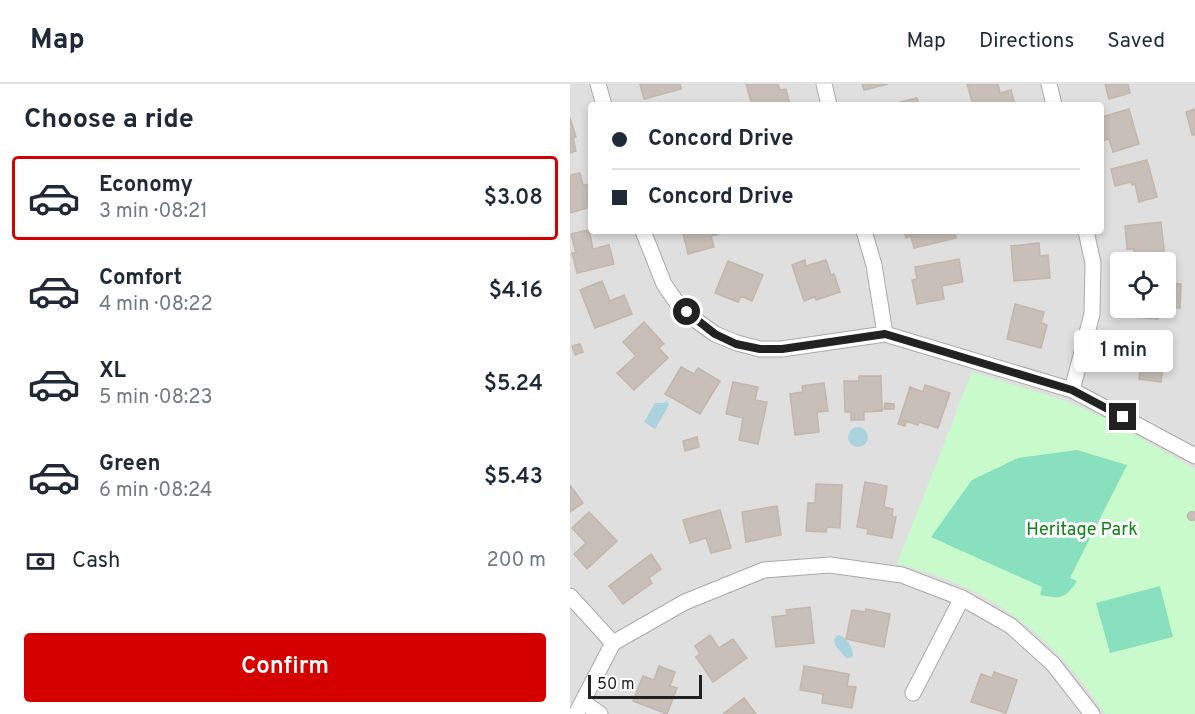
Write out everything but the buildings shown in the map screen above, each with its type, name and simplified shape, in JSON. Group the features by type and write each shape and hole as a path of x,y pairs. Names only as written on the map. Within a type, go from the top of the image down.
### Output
{"street":[{"path":"598,84 603,102"},
{"path":"824,84 829,102"},
{"path":"1049,84 1053,102"},
{"path":"644,234 664,284 677,303 715,334 736,344 760,349 782,349 885,334 1072,390 1195,456"},
{"path":"865,234 874,265 885,334"},
{"path":"1072,390 1092,314 1093,262 1087,234"},
{"path":"600,714 579,708 614,643 685,602 764,570 830,565 902,575 962,598 1011,626 1053,664 1092,714"},
{"path":"570,596 614,643"},
{"path":"913,693 962,598"}],"shaded area":[{"path":"570,84 1195,84 1195,714 570,714"}],"green space":[{"name":"Heritage Park","path":"972,372 1066,401 1105,418 1195,469 1195,714 1105,714 1064,661 1016,618 990,600 961,585 897,564"},
{"path":"1077,450 1127,465 1070,578 1077,581 1066,594 1058,597 1040,595 1042,587 931,537 972,480 1018,458"},
{"path":"1160,586 1173,637 1110,653 1096,603"}],"water":[{"path":"666,401 669,404 655,429 644,422 655,403"},
{"path":"858,427 865,430 868,437 865,444 858,447 851,444 848,437 851,430"},
{"path":"838,635 849,643 853,656 847,659 835,645 834,639"}],"route":[{"path":"687,312 715,334 736,344 760,349 782,349 885,334 1072,390 1123,417"}]}
